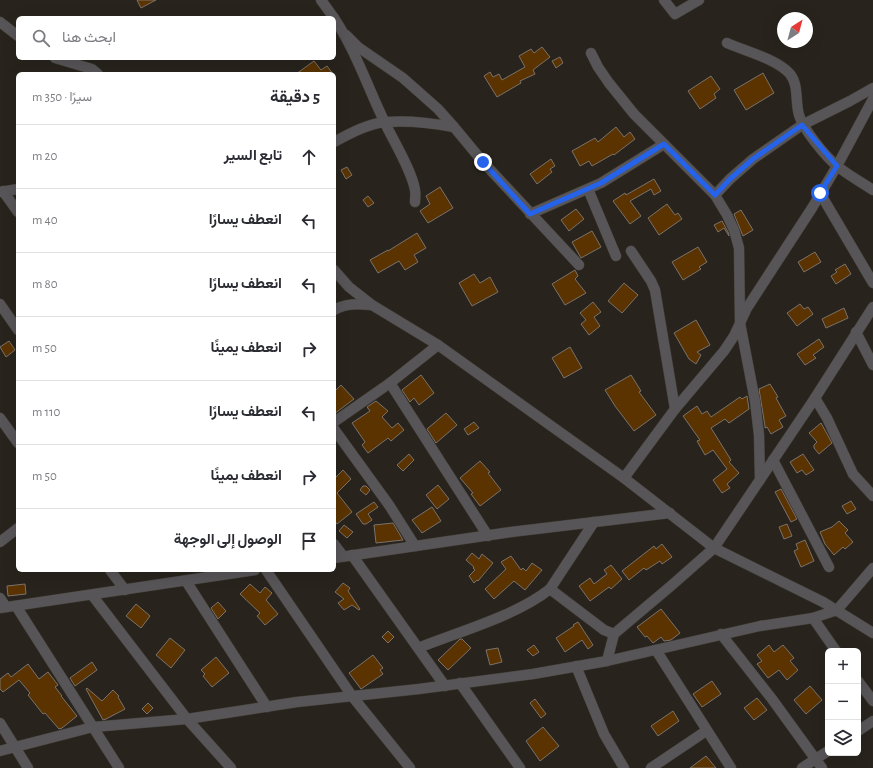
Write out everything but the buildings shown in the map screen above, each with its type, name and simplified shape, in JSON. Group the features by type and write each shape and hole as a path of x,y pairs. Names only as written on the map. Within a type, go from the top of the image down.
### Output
{"street":[{"path":"321,0 333,16"},
{"path":"664,0 674,14 698,0"},
{"path":"336,21 346,36 410,176 415,190 415,202"},
{"path":"0,22 16,34"},
{"path":"346,36 363,51 403,78 438,109 483,162 579,265"},
{"path":"727,43 772,61 782,66 790,74 794,82 798,114 802,125 837,166 873,190"},
{"path":"591,53 598,67 609,83 634,114 715,195 727,215 739,248 740,323 755,401 759,434 760,480"},
{"path":"62,60 92,69 96,72"},
{"path":"715,195 730,179 753,159 802,125 873,88"},
{"path":"624,478 675,409 724,351 734,336 747,308 837,166 873,99"},
{"path":"336,141 353,132 384,122 424,122 454,127"},
{"path":"530,214 601,183 664,144"},
{"path":"16,189 2,192 16,210"},
{"path":"588,189 616,256"},
{"path":"820,193 873,284"},
{"path":"631,251 655,290 675,409"},
{"path":"336,272 350,287 372,305 438,345 624,478 714,548 823,602 873,633"},
{"path":"336,309 352,303 372,305"},
{"path":"0,304 16,327"},
{"path":"607,661 614,634 714,548 873,307"},
{"path":"856,332 873,365"},
{"path":"336,421 390,383 438,345"},
{"path":"390,383 488,536"},
{"path":"814,398 827,418 853,474 873,496"},
{"path":"0,418 16,441"},
{"path":"336,432 389,505 415,546"},
{"path":"773,460 829,567"},
{"path":"343,557 488,536 670,513"},
{"path":"418,648 498,617 542,595 550,589 594,522"},
{"path":"1,539 16,529"},
{"path":"336,547 418,648 445,686"},
{"path":"0,751 93,727 187,718 533,674 607,661 760,626 813,618 837,610 873,568"},
{"path":"112,572 125,590"},
{"path":"7,607 186,580 196,574 226,572"},
{"path":"267,572 352,696 410,768"},
{"path":"186,580 267,707"},
{"path":"550,589 604,630 614,634"},
{"path":"92,594 187,718 230,768"},
{"path":"0,598 93,727 119,768"},
{"path":"813,618 834,648"},
{"path":"721,634 772,699 822,768"},
{"path":"656,650 706,731 731,768"},
{"path":"576,666 604,734 624,768"},
{"path":"460,684 520,768"},
{"path":"860,684 873,701"},
{"path":"861,729 873,721"},
{"path":"0,723 28,768"},
{"path":"651,768 706,731"},
{"path":"802,768 825,753"}],"route":[{"path":"483,162 530,214 601,183 664,144 715,195 730,179 753,159 802,125 837,166 820,193"}]}
